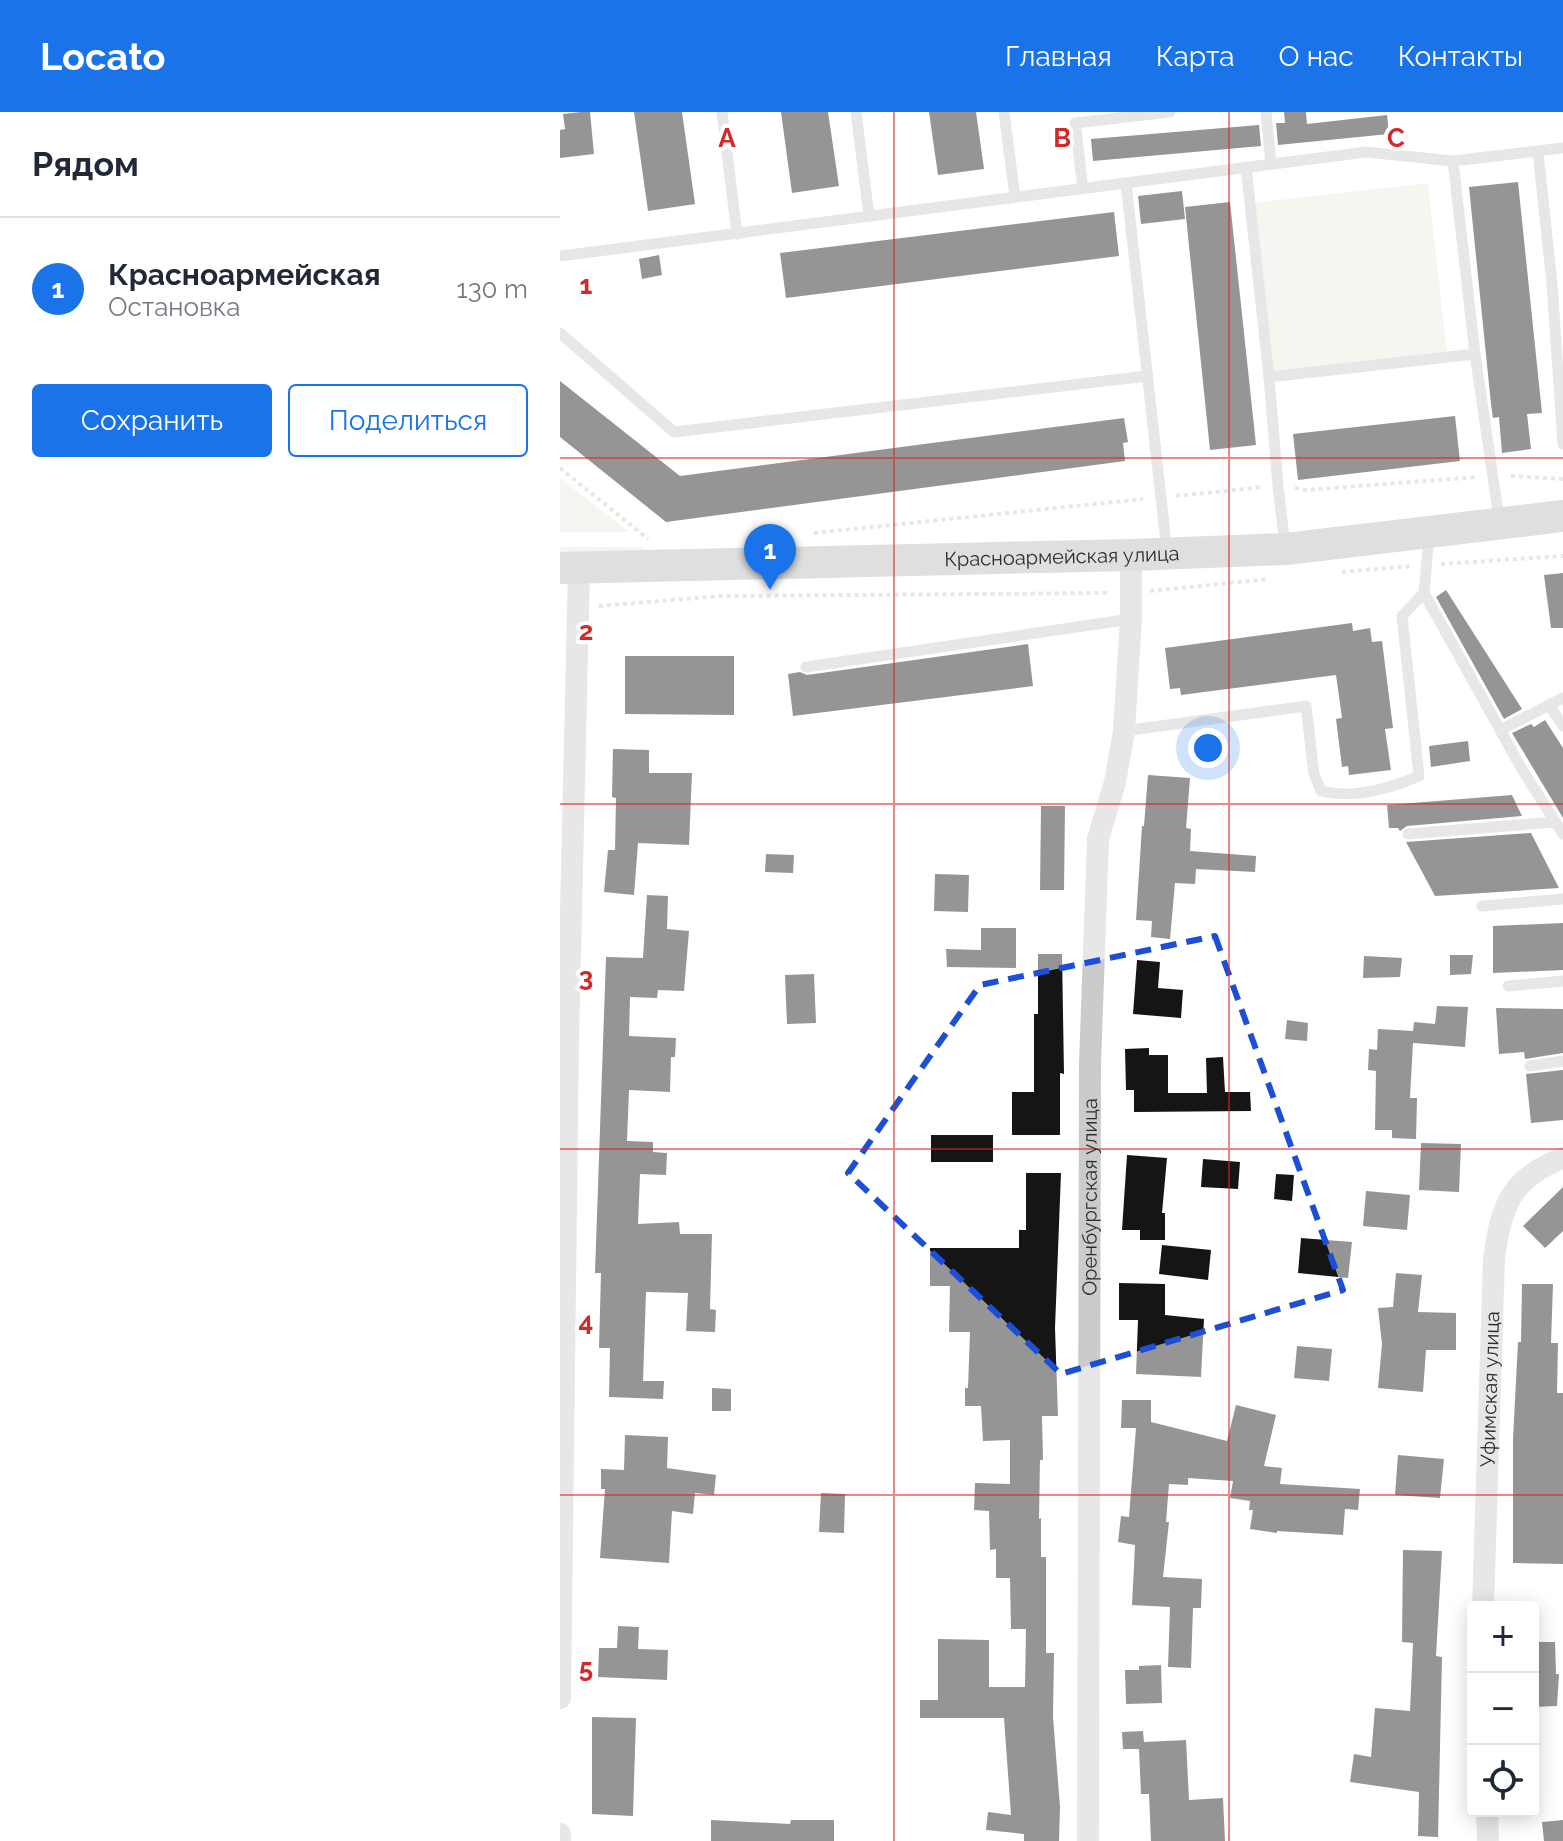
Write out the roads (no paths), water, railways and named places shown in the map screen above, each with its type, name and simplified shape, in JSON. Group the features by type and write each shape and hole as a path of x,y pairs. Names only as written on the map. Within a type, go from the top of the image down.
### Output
{"street":[{"name":"Красноармейская улица","path":"570,568 1286,549 1563,516"},
{"name":"Оренбургская улица","path":"1088,1841 1090,1064 1098,839 1115,782 1124,731 1131,619 1131,555"},
{"path":"560,1698 570,568"},
{"name":"Уфимская улица","path":"1483,1601 1494,1259 1501,1216 1508,1200 1524,1179 1543,1166 1563,1158"},
{"path":"1487,1817 1488,1841"},
{"path":"560,1834 560,1841"}],"lane":[{"path":"722,112 737,234"},
{"path":"856,112 869,216"},
{"path":"1004,112 1015,197"},
{"path":"1083,189 1075,123 1170,112"},
{"path":"1266,112 1271,164"},
{"path":"560,256 1366,152 1453,161 1563,148"},
{"path":"1538,152 1552,284 1563,444"},
{"path":"1453,161 1475,354 1500,524"},
{"path":"1246,167 1286,549"},
{"path":"1126,183 1167,554"},
{"path":"560,333 674,432 1147,376"},
{"path":"1269,377 1475,354"},
{"path":"1429,532 1424,593 1500,730 1563,834"},
{"path":"1124,731 1306,706 1314,774 1321,791 1339,795 1397,786 1419,776 1402,616 1424,593"},
{"path":"806,667 1131,619"},
{"path":"1500,730 1563,698"},
{"path":"1549,705 1563,726"},
{"path":"1408,834 1555,822"},
{"path":"1482,906 1563,899"},
{"path":"1508,986 1563,981"},
{"path":"1530,1066 1563,1061"}],"place":[{"name":"Красноармейская","path":"770,590"}]}
